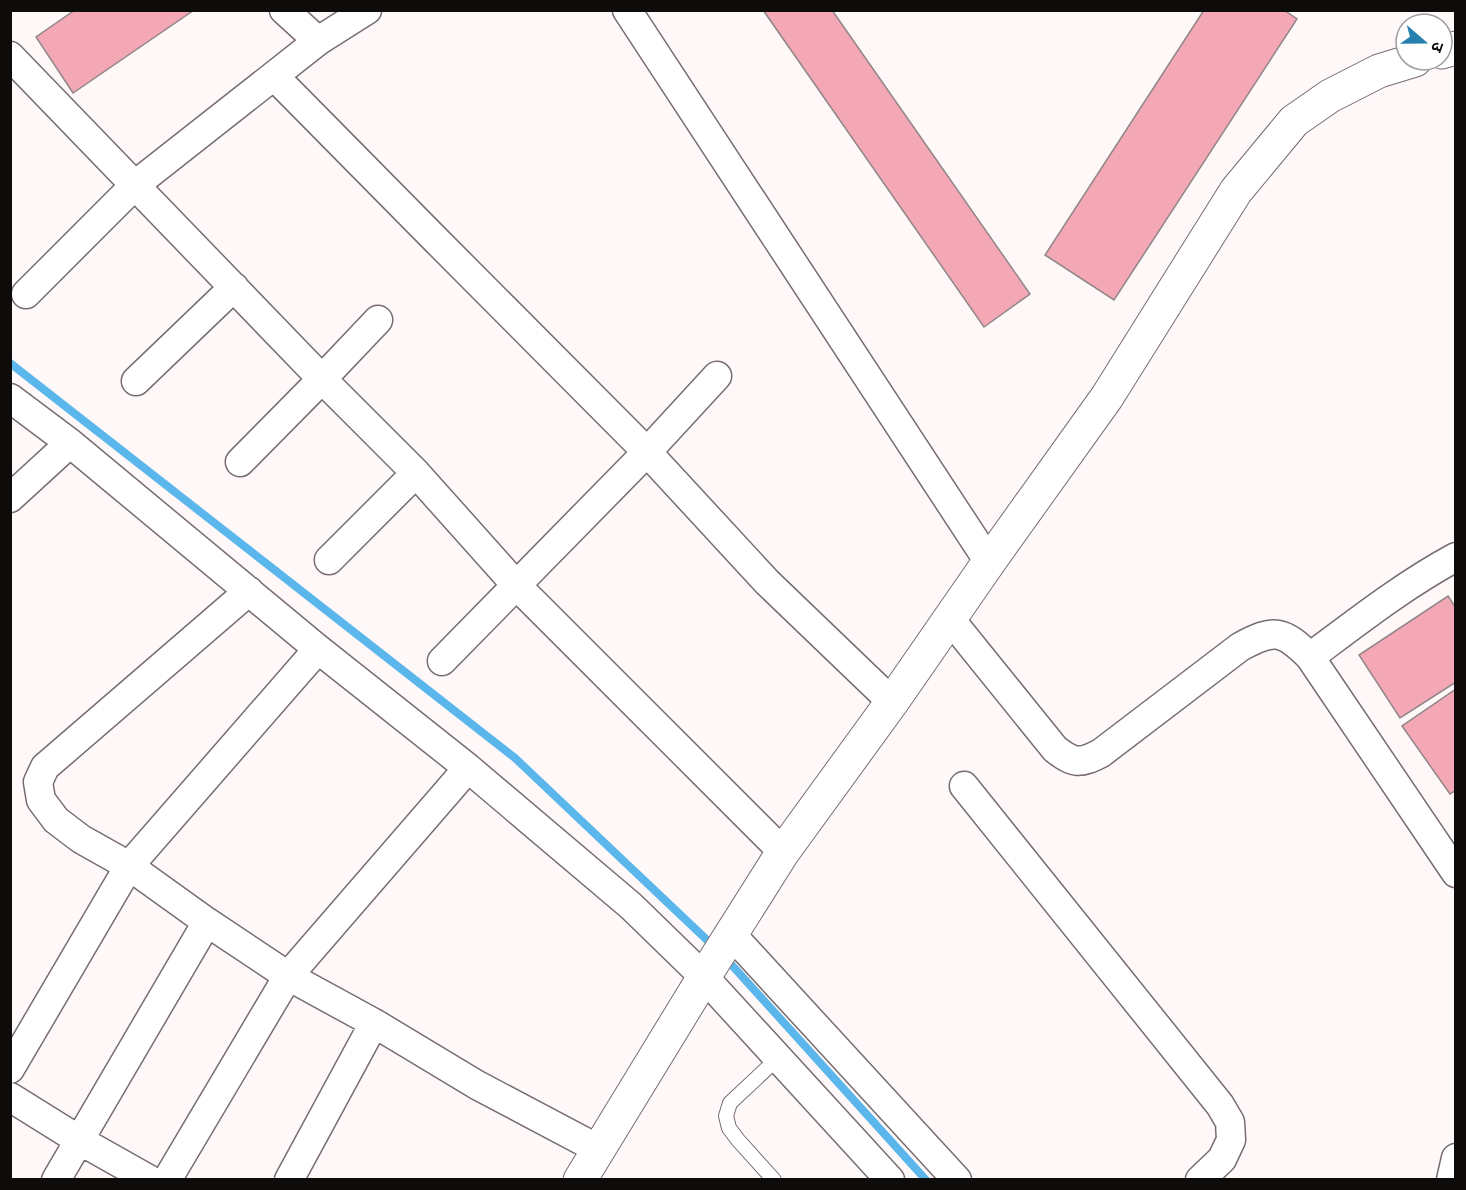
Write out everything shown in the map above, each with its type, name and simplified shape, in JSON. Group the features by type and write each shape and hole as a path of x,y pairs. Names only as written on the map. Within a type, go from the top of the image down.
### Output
{"main road":[{"path":"580,1179 783,852 1107,397 1236,191 1294,121 1330,96 1379,71 1394,66"}],"street":[{"path":"284,10 318,41"},
{"path":"26,294 135,185 318,41 367,10"},
{"path":"627,10 989,562"},
{"path":"10,56 416,473 516,585 783,852"},
{"path":"274,76 647,452 767,582 892,702"},
{"path":"136,381 234,287"},
{"path":"240,462 378,320"},
{"path":"442,661 647,452 717,376"},
{"path":"10,398 70,443 318,649 468,768 632,906 704,977 890,1179"},
{"path":"10,498 70,443"},
{"path":"329,560 416,473"},
{"path":"1310,657 1420,578 1455,557"},
{"path":"249,591 45,767 38,782 41,800 56,820 81,839 129,866 288,976 374,1023 477,1085 598,1149"},
{"path":"950,618 1055,749 1068,759 1085,761 1101,753 1240,647 1259,636 1278,634 1294,642 1310,657 1455,873"},
{"path":"10,1068 129,866 318,649"},
{"path":"167,1179 288,976 468,768"},
{"path":"964,786 1220,1105 1230,1122 1231,1140 1222,1159 1200,1179"},
{"path":"56,1179 207,922"},
{"path":"731,934 957,1179"},
{"path":"289,1179 374,1023"},
{"path":"10,1097 79,1140 150,1179"},
{"path":"1451,1179 1455,1158"}],"lane":[{"path":"774,1179 738,1140 729,1128 726,1116 730,1103 778,1058"}],"building":[{"path":"75,10 194,10 73,93 36,37"},
{"path":"763,10 832,10 1030,294 984,327"},
{"path":"1204,10 1284,10 1297,19 1114,300 1045,255"},
{"path":"1448,596 1456,608 1456,682 1400,718 1359,655"},
{"path":"1456,689 1456,790 1450,794 1402,726"}],"waterway":[{"path":"10,363 515,758 707,940"},
{"path":"729,962 926,1180"}]}
